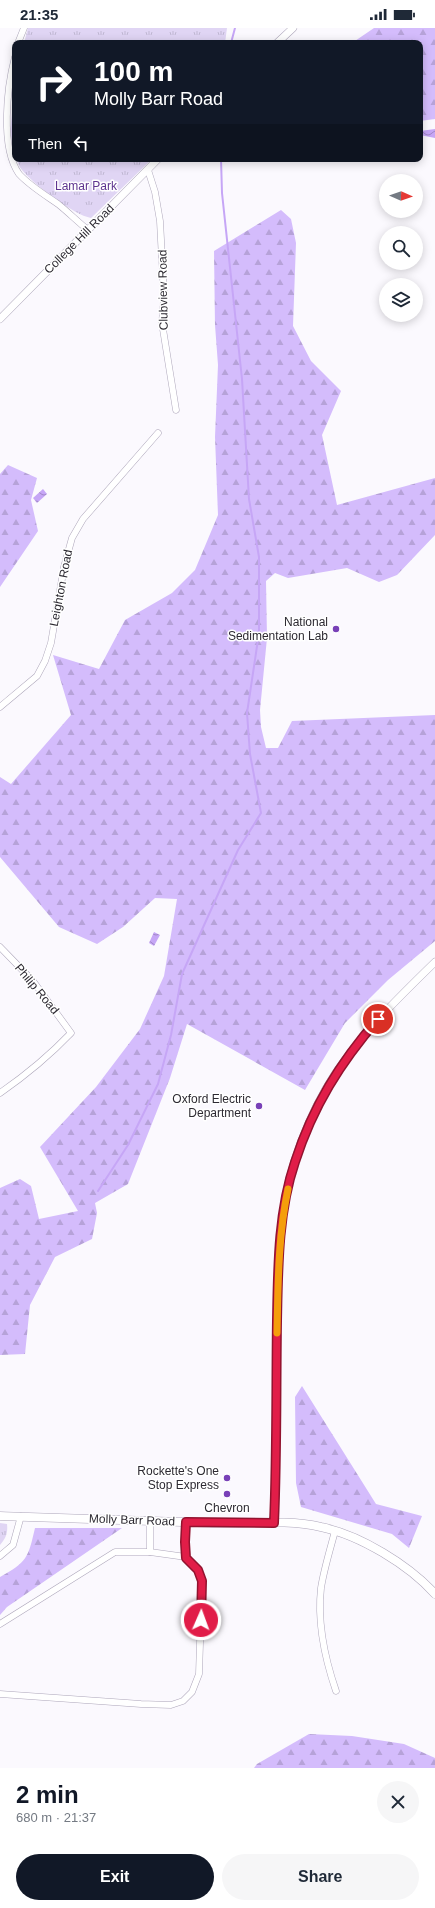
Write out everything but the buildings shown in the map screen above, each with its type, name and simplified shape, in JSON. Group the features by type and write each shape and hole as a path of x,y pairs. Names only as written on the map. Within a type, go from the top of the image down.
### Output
{"main road":[{"name":"Molly Barr Road","path":"0,1516 186,1522 274,1523 321,1527 360,1541 383,1554 410,1571 435,1594"}],"street":[{"path":"19,40 24,28"},
{"path":"280,40 293,28"},
{"path":"12,68 6,117 12,158"},
{"path":"14,162 18,172 29,184 88,230"},
{"name":"College Hill Road","path":"1,316 155,162"},
{"name":"Clubview Road","path":"148,170 155,192 160,221 164,296 162,323 176,410"},
{"name":"Leighton Road","path":"0,707 37,676 45,661 51,643 64,567 72,538 83,519 158,433"},
{"name":"Philip Road","path":"0,948 33,981 71,1033 46,1057 0,1093"},
{"path":"274,1523 278,1277 283,1212 294,1163 312,1118 334,1075 358,1042 388,1008 435,962"},
{"path":"0,1556 13,1545 21,1516"},
{"path":"150,1520 150,1552"},
{"path":"186,1522 186,1558"},
{"path":"335,1531 322,1588 321,1613 328,1668 336,1692"},
{"path":"0,1624 115,1552 150,1552 186,1558 198,1570 202,1581 199,1674 192,1692 183,1701 171,1705 141,1704 0,1694"}],"green space":[{"path":"28,28 227,28 225,40 25,40"},
{"path":"374,28 435,28 435,119 423,121 423,40 356,40"},
{"path":"12,113 12,141 10,132"},
{"name":"Lamar Park","path":"18,162 149,162 91,218 75,211 44,191 27,176"},
{"path":"281,210 291,219 296,243 293,326 311,361 341,391 322,435 337,505 435,478 435,535 397,575 379,582 347,568 288,578 275,573 266,581 267,638 260,710 261,727 266,748 278,748 292,721 435,715 435,941 388,980 345,1023 305,1090 187,1024 170,1078 128,1184 95,1203 97,1213 92,1239 55,1257 30,1305 25,1354 0,1355 0,1188 20,1179 31,1186 39,1219 78,1211 40,1147 96,1087 140,1029 164,976 177,899 155,898 123,927 97,944 59,927 0,857 0,777 11,784 71,715 53,655 99,669 125,620 172,593 195,570 218,515 215,437 218,365 215,325 214,251"},
{"path":"8,465 37,478 31,500 38,531 0,587 0,474"},
{"path":"302,1386 376,1504 422,1516 409,1548 392,1534 301,1507 296,1483 295,1397"},
{"path":"0,1523 7,1524 7,1533 0,1545"},
{"path":"35,1528 122,1528 7,1607 0,1615 0,1577 16,1567 25,1558 28,1553"},
{"path":"309,1734 352,1736 404,1744 435,1758 435,1768 254,1768 257,1764"}],"water":[{"path":"435,129 435,138 423,136 423,131"},
{"path":"43,489 47,494 37,503 33,498"},
{"path":"154,932 160,935 154,946 149,943"}],"waterway":[{"path":"232,40 235,28"},
{"path":"98,1191 128,1145 158,1084 171,1035 182,974 238,850 261,813 250,754 247,713 259,633 259,557 249,499 242,379 222,193 221,162"}],"slow traffic":[{"path":"277,1333 278,1277 283,1213 288,1189"}],"place":[{"name":"National Sedimentation Lab","path":"336,629"},
{"name":"Oxford Electric Department","path":"259,1106"},
{"name":"Rockette's One Stop Express","path":"227,1478"},
{"name":"Chevron","path":"227,1494"}],"route":[{"path":"201,1620 202,1581 198,1570 186,1558 186,1522 274,1523 276,1489 276,1351 278,1277 283,1212 294,1163 312,1118 334,1075 358,1042 378,1019"}]}
